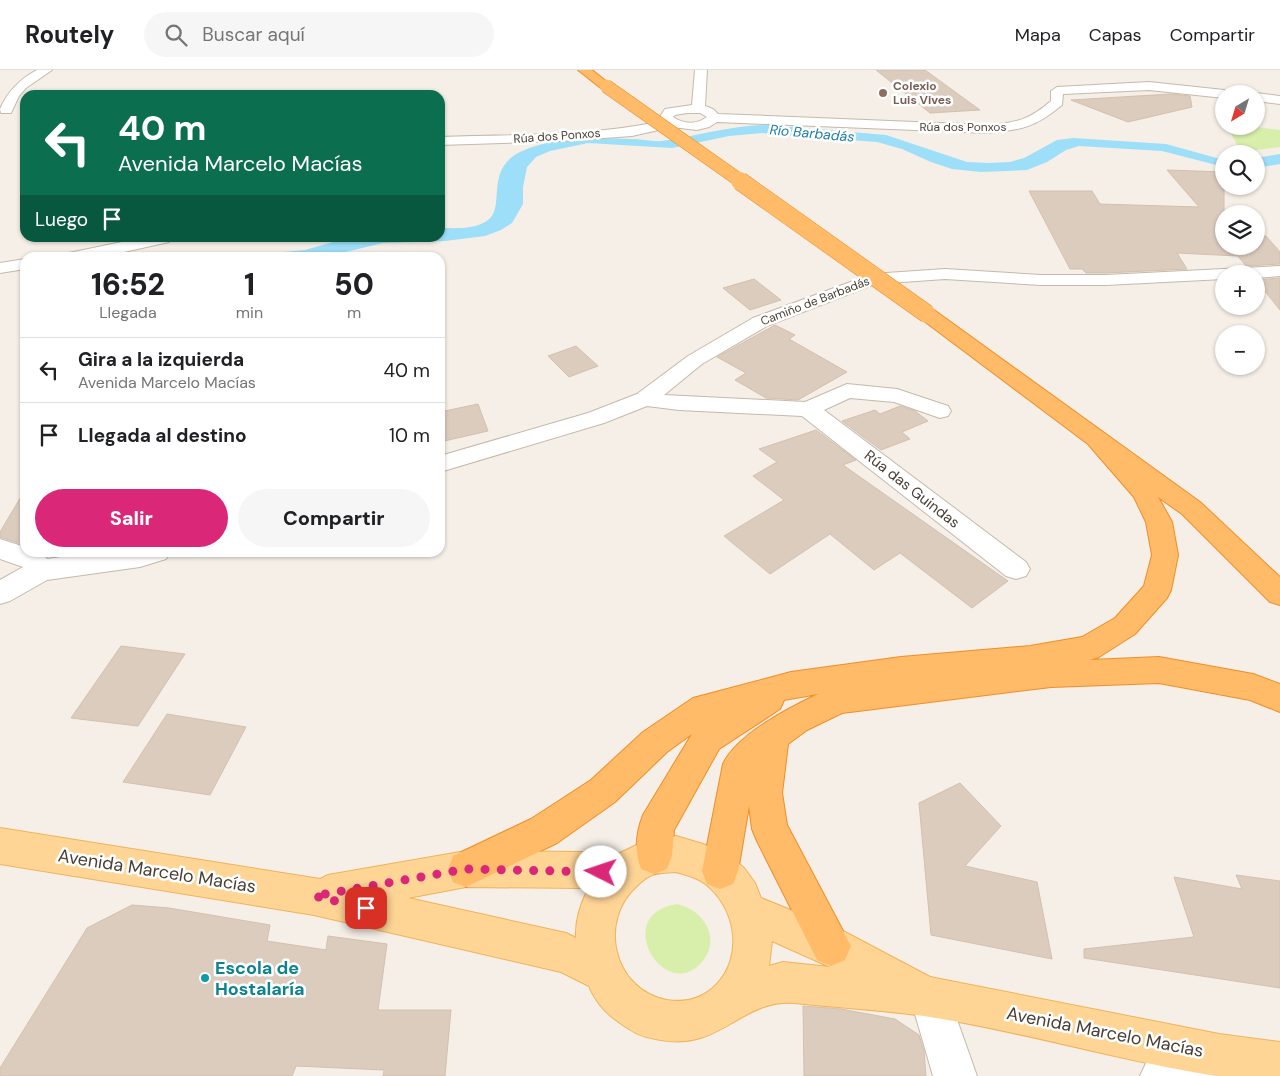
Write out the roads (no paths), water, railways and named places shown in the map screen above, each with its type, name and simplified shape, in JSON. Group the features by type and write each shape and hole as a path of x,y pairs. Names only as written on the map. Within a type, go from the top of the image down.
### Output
{"highway":[{"path":"584,70 928,314 1191,508 1280,594"},
{"path":"466,869 544,832 603,791 655,742 704,708 791,685 901,670 1030,659 1088,648 1125,626 1156,590 1164,555 1159,522 1144,493 1094,436"},
{"path":"720,871 740,764 796,720 838,700 1051,674 1159,670 1253,687 1280,698"},
{"path":"654,856 656,827 707,739 791,685"},
{"path":"772,737 765,793 770,829 831,946"}],"main road":[{"name":"Avenida Marcelo Macías","path":"0,846 314,896 566,953 601,971"},
{"path":"676,854 699,859 720,871 737,889 748,912 753,934 752,956 746,977 733,997 713,1014 689,1022 662,1022 636,1013 616,995 601,971 594,944 596,917 605,892 621,873 637,862 654,856 676,854"},
{"name":"Avenida Marcelo Macías","path":"314,896 466,869 581,870 621,873"},
{"name":"Avenida Marcelo Macías","path":"748,912 831,946 930,997"},
{"name":"Avenida Marcelo Macías","path":"733,997 783,982 930,997 1219,1055 1280,1063"}],"street":[{"path":"6,110 12,94 17,89 46,70"},
{"path":"698,109 701,70"},
{"name":"Rúa dos Ponxos","path":"445,141 530,139 632,132 673,123 695,126 708,123 714,118 988,129 1023,126 1037,119 1057,102 1057,91 1149,86 1215,93"},
{"path":"1265,98 1280,100"},
{"path":"673,123 666,118 670,112 682,109 698,109 712,114 714,118"},
{"path":"98,252 144,242"},
{"path":"0,268 20,265"},
{"path":"1265,272 1280,271"},
{"name":"Camiño de Barbadás","path":"445,463 596,418 645,398 696,360 760,322 872,279 945,274 1041,280 1106,280 1215,274"},
{"path":"645,398 679,403 808,408 847,391 896,396 940,411"},
{"name":"Rúa das Guindas","path":"808,408 1016,569"},
{"path":"0,549 20,556"},
{"path":"23,557 32,560 41,570"},
{"path":"0,593 41,570 143,557"},
{"path":"930,997 955,1076"},
{"path":"1162,1076 1219,1055"}],"water":[{"name":"Río Barbadás","path":"770,125 886,135 967,162 989,163 1010,162 1024,158 1057,140 1073,138 1166,144 1215,158 1215,165 1162,151 1079,146 1066,150 1047,162 1027,170 981,172 952,169 902,149 877,142 762,133 729,136 672,148 588,143 550,151 536,157 527,167 523,187 523,204 512,223 501,230 485,236 445,241 445,228 465,228 488,220 496,206 497,188 502,168 520,152 547,143 575,139 662,141 729,129"},
{"path":"1280,154 1280,164 1265,166 1265,156"},
{"path":"333,242 414,242 383,243 346,252 283,252 305,250"}],"place":[{"name":"Colexio Luis Vives","path":"883,93"},
{"name":"Escola de Hostalaría","path":"205,978"}]}
